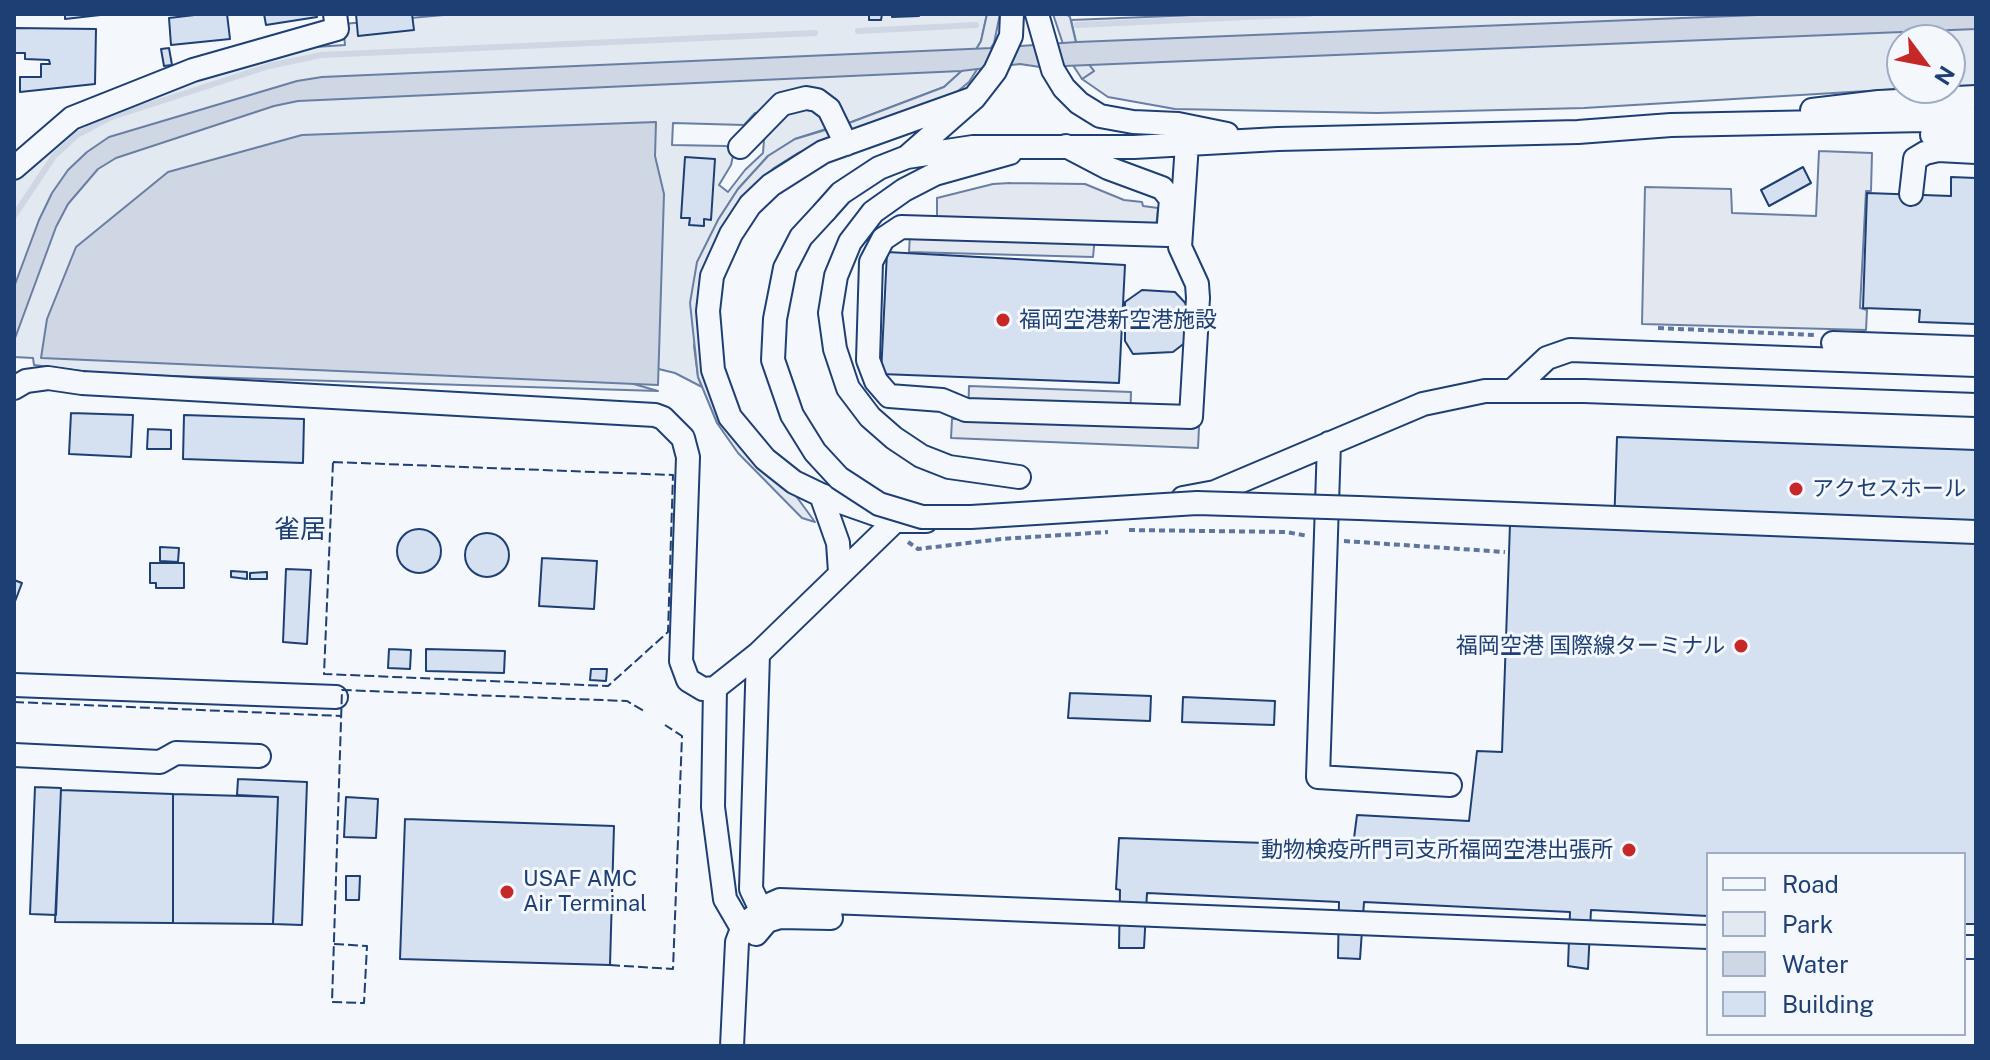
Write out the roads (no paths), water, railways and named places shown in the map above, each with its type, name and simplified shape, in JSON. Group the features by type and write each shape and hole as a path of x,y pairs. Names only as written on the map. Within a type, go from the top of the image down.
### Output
{"street":[{"path":"14,168 72,118 193,70 337,29 335,14"},
{"path":"907,157 974,98 995,71 1011,36 1012,14"},
{"path":"1037,14 1053,70 1064,88 1079,103 1100,116 1133,122 1178,124 1260,140"},
{"path":"1724,124 1810,110 1976,97"},
{"path":"740,147 782,104 806,98 817,100 829,109 846,144"},
{"path":"974,98 823,152 784,177 750,205 731,234 712,276 708,311 713,370 730,417 765,459 794,482 821,495 895,521 966,521 1194,497 1215,492 1423,404 1470,393 1514,389 1976,405"},
{"path":"1976,119 1671,125 1578,132 1187,144 973,147 907,157 879,168 841,193 801,237 785,268 775,319 773,360 792,415 815,452 839,478 879,504 922,517 971,517 1197,503 1976,532"},
{"path":"1860,122 1927,135 1976,135"},
{"path":"1066,146 1108,168 1162,188 1171,199 1168,235 901,227 883,239 871,262 868,360 876,381 889,396 942,400 966,410 1191,417 1198,298 1197,284 1180,247 1187,144"},
{"path":"1019,477 949,467 921,456 894,438 870,417 848,388 835,349 830,313 836,276 850,242 873,212 904,190 935,174 1036,146"},
{"path":"1911,194 1915,159 1938,150 1976,152"},
{"path":"1826,339 1976,348"},
{"path":"1514,389 1547,358 1570,350 1976,365"},
{"path":"14,388 26,381 48,378 82,383 655,415 663,418 678,430 688,457 681,661 688,680 703,689 715,688 758,654 895,521"},
{"path":"1329,443 1318,777 1450,785"},
{"path":"821,495 838,543 840,572"},
{"path":"758,654 751,889 761,910"},
{"path":"14,685 336,697"},
{"path":"715,688 713,807 725,899 743,930"},
{"path":"14,755 160,762 176,753 259,756"},
{"path":"732,1046 735,953 743,930 761,910 780,900 1706,937"},
{"path":"747,1046 750,949 761,926 780,917 1706,951"}],"water":[{"path":"1783,14 1976,14 1976,29 1966,29 1966,24 1886,24 1886,33 1040,67 1020,64 961,71 298,101 274,106 116,158 98,169 68,204 56,227 14,341 14,287 39,220 68,170 87,152 109,137 297,81 322,77 1077,42"},
{"path":"656,122 655,156 664,194 658,385 41,358 47,319 76,247 168,172 302,135"}],"waterway":[{"path":"1077,25 1310,14"},
{"path":"858,31 976,25"},
{"path":"14,216 54,156 77,135 109,118 269,66 321,55 815,33"}],"place":[{"name":"福岡空港新空港施設","path":"1003,320"},
{"name":"アクセスホール","path":"1796,489"},
{"name":"福岡空港 国際線ターミナル","path":"1741,646"},
{"name":"動物検疫所門司支所福岡空港出張所","path":"1629,850"},
{"name":"USAF AMC Air Terminal","path":"507,892"}],"district":[{"name":"雀居","path":"300,530"}]}
